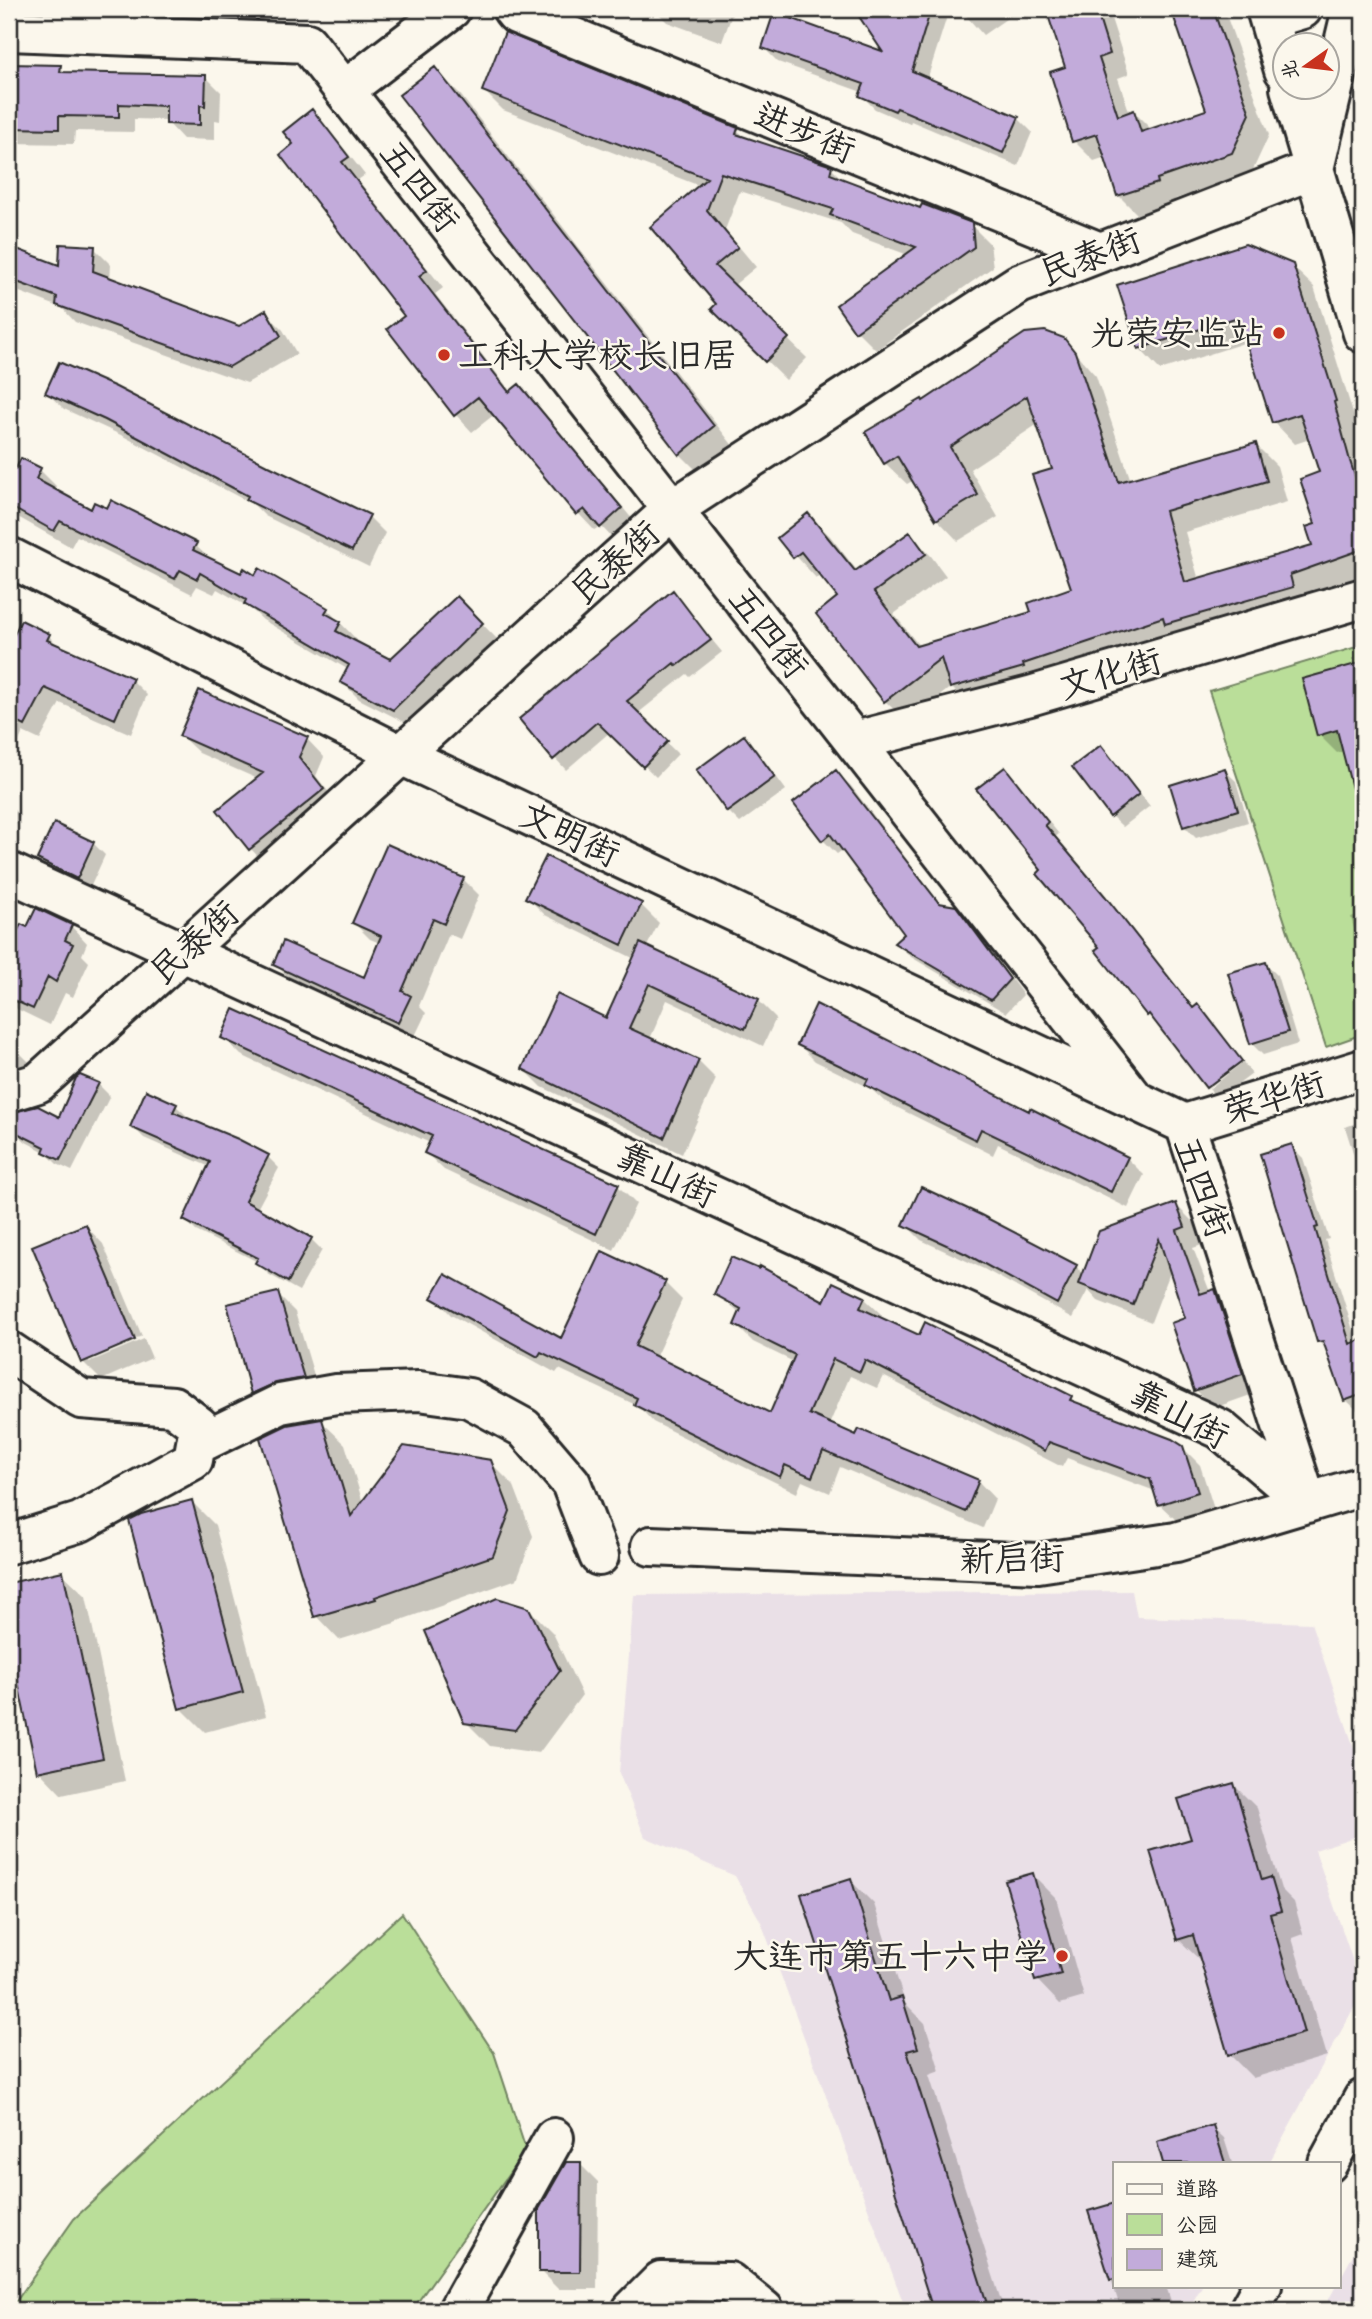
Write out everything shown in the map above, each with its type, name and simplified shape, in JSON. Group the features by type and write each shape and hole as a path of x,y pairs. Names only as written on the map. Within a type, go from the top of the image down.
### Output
{"street":[{"path":"345,90 451,9"},
{"name":"进步街","path":"512,9 516,14 1101,252"},
{"path":"1314,169 1352,9"},
{"path":"1279,12 1281,32"},
{"name":"五四街","path":"9,31 307,43 1136,1101 1185,1124 1307,1503"},
{"path":"1294,102 1363,333"},
{"name":"民泰街","path":"9,1092 38,1083 673,509 1019,284 1314,169"},
{"name":"文明街","path":"9,557 401,755 1136,1101"},
{"name":"文化街","path":"855,741 1030,696 1363,598"},
{"name":"靠山街","path":"9,872 1220,1429 1307,1503"},
{"name":"荣华街","path":"1185,1124 1363,1069"},
{"path":"9,1351 81,1399 173,1406 199,1426 193,1460 80,1522 9,1544"},
{"path":"195,1445 280,1404 336,1395 419,1391 469,1398 524,1428 570,1483 598,1556"},
{"name":"新启街","path":"651,1546 1038,1563 1176,1542 1363,1486"},
{"path":"1329,2162 1363,2099"},
{"path":"458,2310 554,2138"},
{"path":"632,2310 662,2281 729,2282 764,2310"},
{"path":"1249,2310 1261,2288"}],"shaded area":[{"name":"大连市第五十六中学","path":"1132,1591 1137,1617 1311,1623 1363,1774 1363,1834 1315,1850 1363,1991 1270,2162 1113,2162 1113,2288 1201,2288 1188,2310 906,2310 761,1922 735,1876 645,1837 619,1773 634,1595"},
{"path":"1363,2236 1363,2310 1323,2310 1335,2288 1340,2288 1340,2279"}],"green space":[{"path":"1363,645 1363,1034 1326,1047 1209,691"},
{"path":"402,1913 494,2053 526,2150 412,2310 10,2310 74,2219"}],"building":[{"path":"854,9 931,9 912,71 1019,117 1003,153 897,108 895,111 859,96 864,84 762,48 774,12 882,51"},
{"path":"1046,9 1096,9 1110,54 1099,58 1118,116 1134,110 1141,132 1206,110 1171,9 1213,9 1250,114 1232,153 1157,179 1158,183 1117,196 1097,134 1072,142 1050,72 1065,67"},
{"path":"505,32 738,128 736,134 832,166 830,174 920,208 922,204 972,223 974,247 855,332 836,305 916,247 830,215 833,209 721,173 707,210 738,247 715,266 789,338 765,362 711,309 716,304 650,227 707,178 482,91"},
{"path":"9,64 61,65 60,72 206,75 205,106 200,105 200,125 166,124 166,106 119,104 119,117 59,116 59,129 9,128"},
{"path":"435,67 714,426 679,455 399,95"},
{"path":"312,109 349,157 342,162 427,270 419,276 509,392 519,384 622,508 600,528 584,509 576,515 478,397 454,416 387,329 404,316 280,155 293,144 283,132"},
{"path":"60,244 95,246 93,271 239,326 266,310 281,336 229,367 56,305 57,297 9,279 9,246 59,265"},
{"path":"1245,244 1293,264 1336,401 1334,402 1350,461 1363,500 1363,549 1290,575 1293,587 1165,624 1163,617 1023,664 1024,667 950,688 941,658 884,702 816,614 837,597 801,552 793,558 777,538 808,513 855,571 910,532 926,554 874,592 916,646 1031,612 1028,603 1071,588 1032,475 1052,469 1027,396 950,447 978,495 936,520 897,456 884,464 865,432 922,399 923,401 1025,333 1045,331 1064,338 1075,352 1119,482 1256,443 1267,481 1165,511 1185,582 1312,545 1306,527 1315,524 1300,479 1319,472 1300,414 1272,423 1238,317 1138,349 1117,285"},
{"path":"59,362 116,387 370,515 352,551 246,500 248,496 105,420 45,393"},
{"path":"21,458 41,468 36,479 91,509 94,502 107,508 111,500 197,543 193,550 241,573 244,568 255,575 259,568 328,608 325,613 341,622 336,631 390,659 457,596 483,623 393,710 340,682 349,665 244,604 246,600 200,573 197,579 180,570 175,579 60,521 54,531 9,506 9,464 16,468"},
{"path":"673,590 711,640 677,666 674,663 627,701 668,741 643,767 597,722 553,760 519,719"},
{"path":"21,620 50,634 47,640 133,678 115,719 45,688 25,726 9,718 9,645"},
{"path":"1363,662 1363,799 1355,800 1337,730 1317,736 1302,679"},
{"path":"199,690 308,737 299,757 324,789 249,850 217,810 263,773 179,736"},
{"path":"744,735 775,777 727,812 696,770"},
{"path":"1101,745 1139,794 1110,817 1072,767"},
{"path":"1005,767 1048,822 1045,825 1193,1008 1198,1004 1242,1061 1206,1088 1095,950 1099,947 1037,874 1041,870 976,789"},
{"path":"1225,768 1238,810 1183,827 1170,785"},
{"path":"836,770 939,903 956,906 1010,979 991,1000 894,943 904,934 830,834 822,841 793,803"},
{"path":"54,823 94,842 77,879 37,859"},
{"path":"387,844 464,878 444,924 433,919 402,991 411,996 398,1023 273,965 283,941 364,977 381,936 352,923"},
{"path":"546,856 642,903 622,945 525,898"},
{"path":"36,908 72,925 65,940 73,944 56,982 48,977 33,1009 9,998 9,969 17,952 9,947 21,924 27,927"},
{"path":"640,943 759,999 745,1029 649,984 629,1028 699,1060 664,1138 522,1069 557,994 606,1018"},
{"path":"1266,962 1288,1032 1250,1044 1228,973"},
{"path":"816,1004 1029,1111 1030,1108 1128,1157 1111,1192 981,1129 976,1140 865,1085 868,1079 797,1045"},
{"path":"234,1009 619,1184 596,1234 424,1153 432,1136 221,1038"},
{"path":"80,1075 99,1083 60,1160 43,1152 45,1147 9,1129 9,1113 38,1106 59,1117 76,1078"},
{"path":"146,1090 177,1104 173,1112 269,1155 245,1201 312,1238 288,1282 255,1263 258,1258 183,1220 210,1162 130,1127"},
{"path":"1292,1144 1350,1344 1363,1339 1363,1394 1344,1401 1323,1341 1317,1342 1260,1154"},
{"path":"921,1187 1077,1265 1057,1304 966,1254 903,1225"},
{"path":"1176,1203 1185,1227 1177,1230 1200,1294 1215,1289 1243,1374 1194,1391 1171,1323 1185,1318 1159,1239 1133,1305 1079,1284 1099,1231"},
{"path":"86,1224 135,1340 81,1363 32,1246"},
{"path":"602,1251 666,1281 635,1346 770,1413 795,1355 734,1325 741,1309 714,1294 731,1257 759,1269 760,1266 824,1301 833,1282 865,1297 860,1308 919,1335 925,1322 1072,1396 1070,1400 1172,1439 1183,1446 1198,1492 1158,1505 1150,1479 1049,1442 1045,1451 865,1360 860,1372 833,1359 809,1414 856,1435 859,1429 979,1480 966,1512 823,1451 812,1477 785,1465 780,1477 634,1405 637,1398 541,1352 538,1357 431,1298 445,1274 561,1338"},
{"path":"278,1292 304,1378 276,1383 251,1394 227,1304"},
{"path":"322,1419 351,1516 404,1446 491,1460 510,1511 493,1556 375,1597 376,1599 314,1617 260,1438 287,1425"},
{"path":"192,1500 243,1692 179,1709 129,1520"},
{"path":"63,1571 103,1758 37,1772 9,1641 9,1583"},
{"path":"497,1598 529,1608 560,1671 515,1730 464,1723 425,1631"},
{"path":"1234,1783 1262,1880 1271,1877 1281,1911 1270,1914 1304,2033 1228,2055 1193,1935 1177,1940 1150,1851 1191,1839 1178,1799"},
{"path":"1033,1873 1061,1974 1035,1981 1005,1881"},
{"path":"851,1878 889,2001 902,1997 918,2048 907,2051 989,2310 933,2310 801,1894"},
{"path":"1213,2125 1225,2162 1163,2162 1157,2142"},
{"path":"566,2162 581,2162 580,2272 539,2272 539,2209"},
{"path":"1113,2204 1113,2279 1110,2280 1088,2211"}],"place":[{"name":"光荣安监站","path":"1279,333"},
{"name":"工科大学校长旧居","path":"444,355"},
{"name":"大连市第五十六中学","path":"1062,1956"}]}
